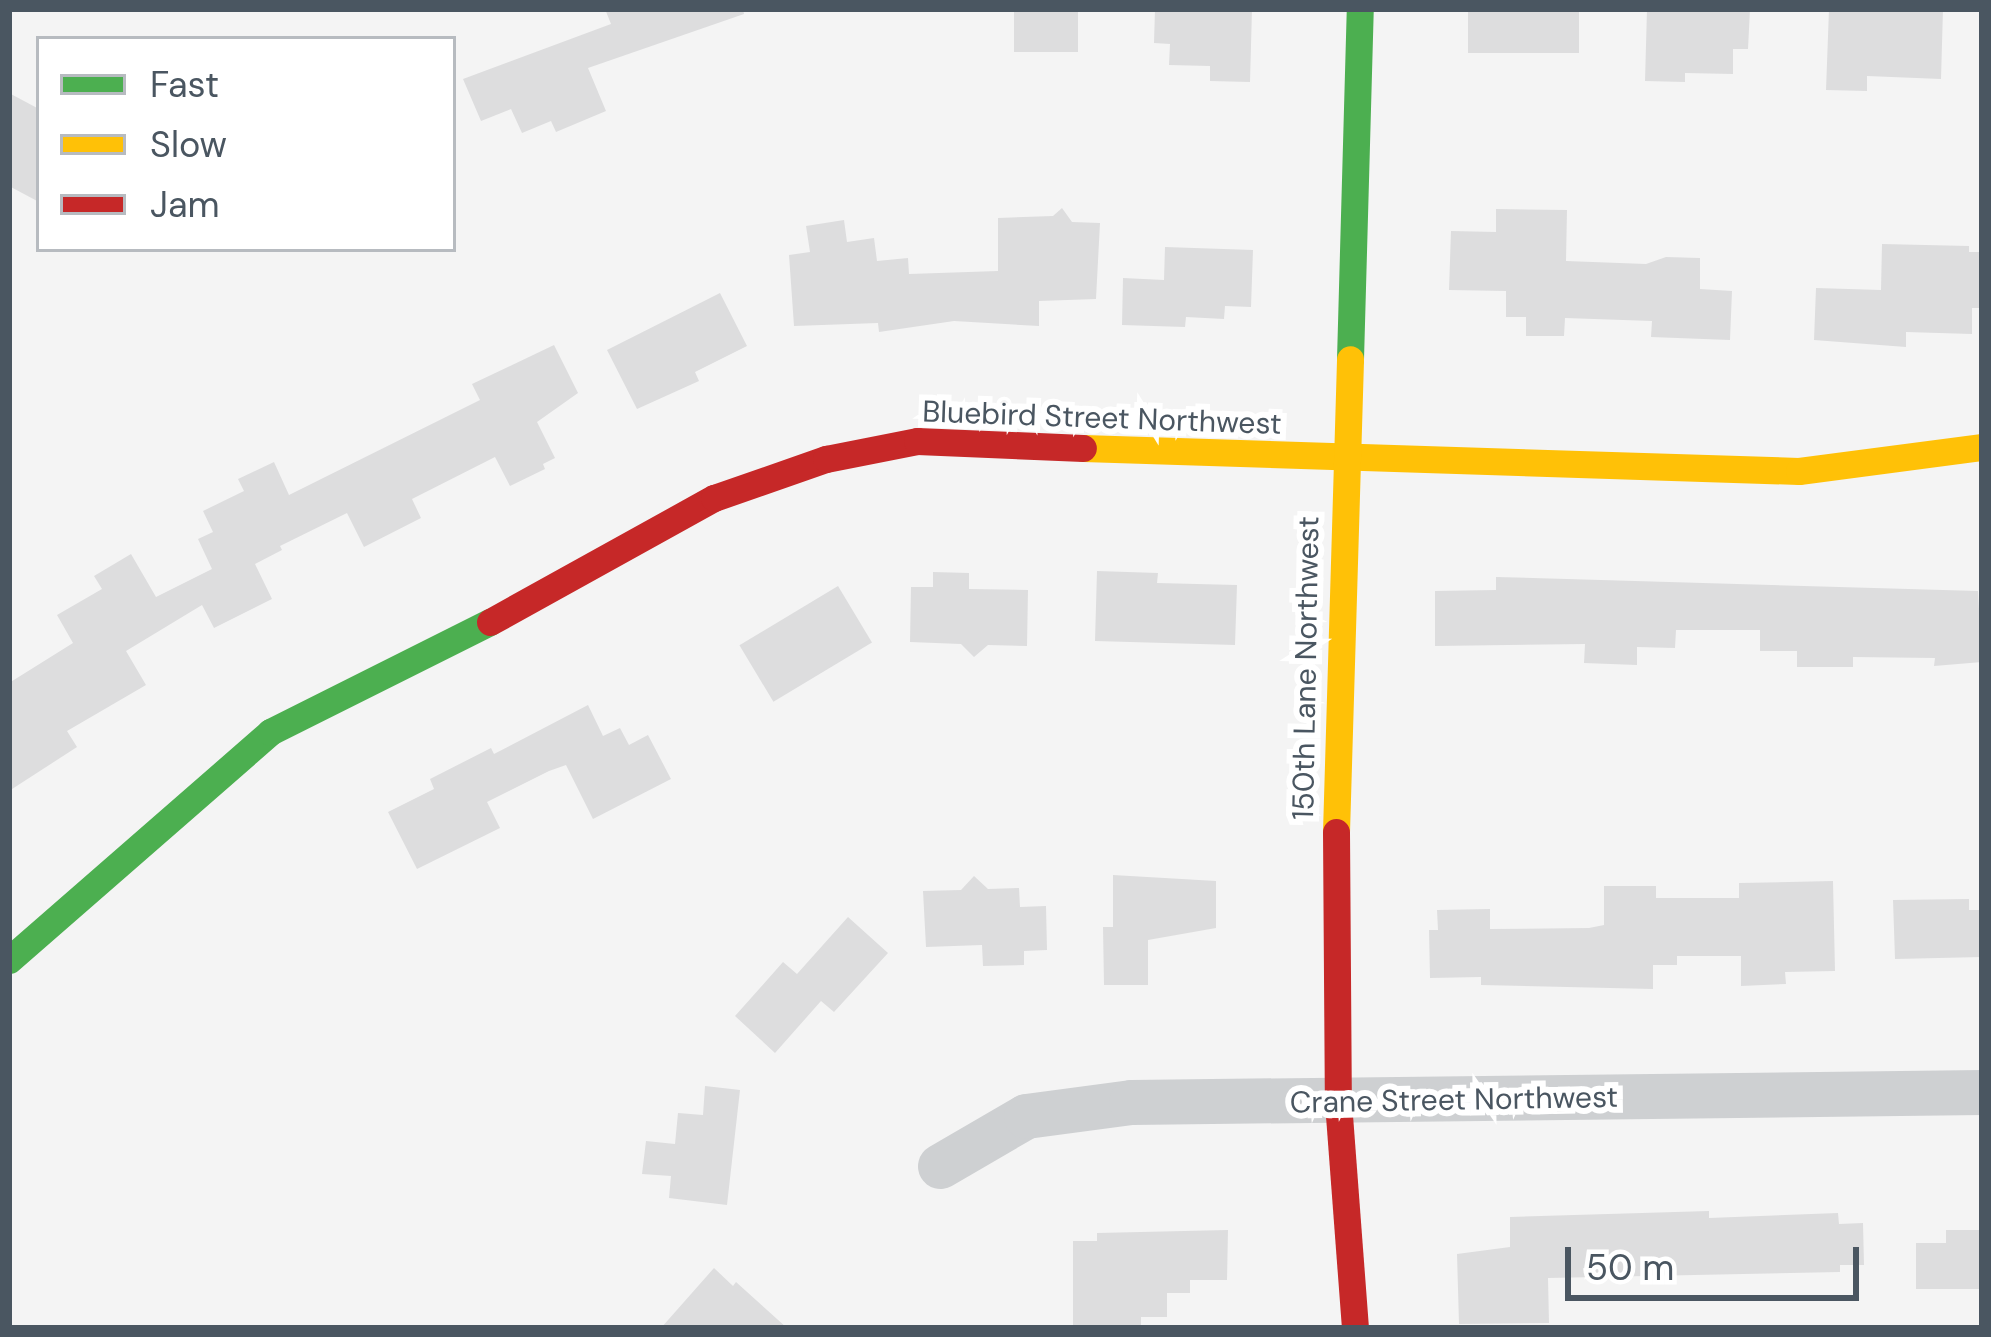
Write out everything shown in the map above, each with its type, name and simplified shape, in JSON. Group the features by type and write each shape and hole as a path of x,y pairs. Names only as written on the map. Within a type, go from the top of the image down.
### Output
{"street":[{"name":"150th Lane Northwest","path":"1355,1328 1338,1102 1333,927 1360,9"},
{"name":"Bluebird Street Northwest","path":"9,960 270,732 553,590 714,498 826,459 917,441 1344,460 1799,471 1982,447"},
{"name":"Crane Street Northwest","path":"940,1166 1026,1116 1131,1102 1982,1092"}],"building":[{"path":"605,9 743,9 744,14 588,68 606,111 556,132 551,121 522,133 511,109 481,121 463,79 611,24"},
{"path":"1014,9 1078,9 1078,52 1014,52"},
{"path":"1155,9 1252,9 1250,82 1210,81 1210,66 1169,65 1170,44 1154,43"},
{"path":"1468,9 1579,9 1579,53 1468,53"},
{"path":"1647,9 1750,9 1748,49 1733,49 1733,74 1685,73 1685,82 1645,81"},
{"path":"1829,9 1943,9 1941,79 1867,76 1867,91 1826,90"},
{"path":"9,93 36,107 36,200 9,186"},
{"path":"1062,208 1072,222 1100,223 1096,299 1039,301 1039,326 954,321 879,332 878,323 794,326 789,255 810,252 806,226 844,220 847,242 874,238 877,261 908,258 909,274 998,271 998,218 1053,216"},
{"path":"1496,209 1567,210 1566,261 1646,264 1666,257 1700,258 1700,289 1732,291 1730,340 1651,337 1652,321 1565,318 1564,336 1526,336 1526,317 1506,317 1506,291 1449,290 1451,231 1496,232"},
{"path":"1882,244 1969,246 1969,252 1982,252 1982,308 1972,308 1972,334 1906,332 1906,347 1814,340 1816,288 1881,290"},
{"path":"1165,247 1253,250 1251,307 1225,306 1224,319 1186,317 1185,327 1122,325 1123,278 1164,280"},
{"path":"720,293 747,346 695,372 699,381 637,409 607,350"},
{"path":"554,345 578,393 537,422 555,458 543,464 545,469 510,486 495,457 412,499 421,518 364,547 347,513 280,546 282,550 255,564 272,599 214,628 202,605 126,651 146,685 67,731 77,747 9,791 9,683 73,643 57,615 102,589 94,576 131,554 156,597 212,569 198,539 213,532 203,511 244,491 238,479 274,462 289,495 480,400 472,384"},
{"path":"1097,571 1158,573 1157,583 1237,585 1235,645 1095,641"},
{"path":"933,572 969,573 969,589 1028,590 1027,646 988,645 974,657 961,644 910,642 911,587 933,587"},
{"path":"1496,577 1978,591 1982,662 1934,666 1935,658 1853,657 1853,667 1797,667 1797,651 1760,651 1760,630 1676,630 1675,648 1637,647 1637,665 1584,663 1585,644 1435,646 1435,591 1496,590"},
{"path":"838,586 872,643 773,702 739,645"},
{"path":"588,705 603,736 620,728 629,745 648,735 671,779 593,819 566,765 549,771 487,802 500,828 417,869 388,812 434,789 430,779 491,748 494,754"},
{"path":"1113,875 1216,881 1216,928 1148,940 1148,985 1104,985 1103,927 1113,927"},
{"path":"974,876 988,889 1019,888 1020,907 1046,906 1047,950 1024,951 1024,965 983,966 982,945 926,947 923,891 961,890"},
{"path":"1833,881 1835,971 1785,972 1786,984 1741,986 1741,956 1677,956 1677,965 1653,965 1653,989 1481,985 1481,977 1430,978 1429,930 1438,930 1437,910 1490,909 1490,929 1589,928 1604,925 1604,886 1656,886 1656,898 1739,898 1739,883"},
{"path":"1969,899 1969,910 1982,910 1982,957 1895,959 1893,900"},
{"path":"848,917 888,953 834,1012 821,1001 775,1053 735,1016 783,962 797,974"},
{"path":"705,1086 740,1090 727,1205 669,1198 671,1176 642,1174 646,1141 675,1144 678,1113 703,1115"},
{"path":"1709,1211 1709,1218 1838,1213 1839,1224 1863,1223 1864,1265 1840,1265 1840,1272 1548,1278 1549,1323 1459,1324 1457,1254 1510,1247 1510,1217"},
{"path":"1228,1230 1227,1280 1190,1280 1190,1293 1167,1293 1167,1317 1141,1317 1141,1328 1073,1328 1073,1241 1097,1241 1097,1233"},
{"path":"1946,1230 1982,1230 1982,1289 1916,1289 1916,1243 1946,1243"},
{"path":"714,1268 733,1286 736,1282 787,1328 661,1328"}],"traffic: fast":[{"path":"1350,359 1360,9"},
{"path":"9,960 270,732 490,622"}],"traffic: slow":[{"path":"1336,832 1350,359"},
{"path":"1083,448 1799,471 1982,447"}],"traffic: jam":[{"path":"490,622 714,498 826,459 917,441 1083,448"},
{"path":"1336,832 1338,1102 1355,1328"}]}
